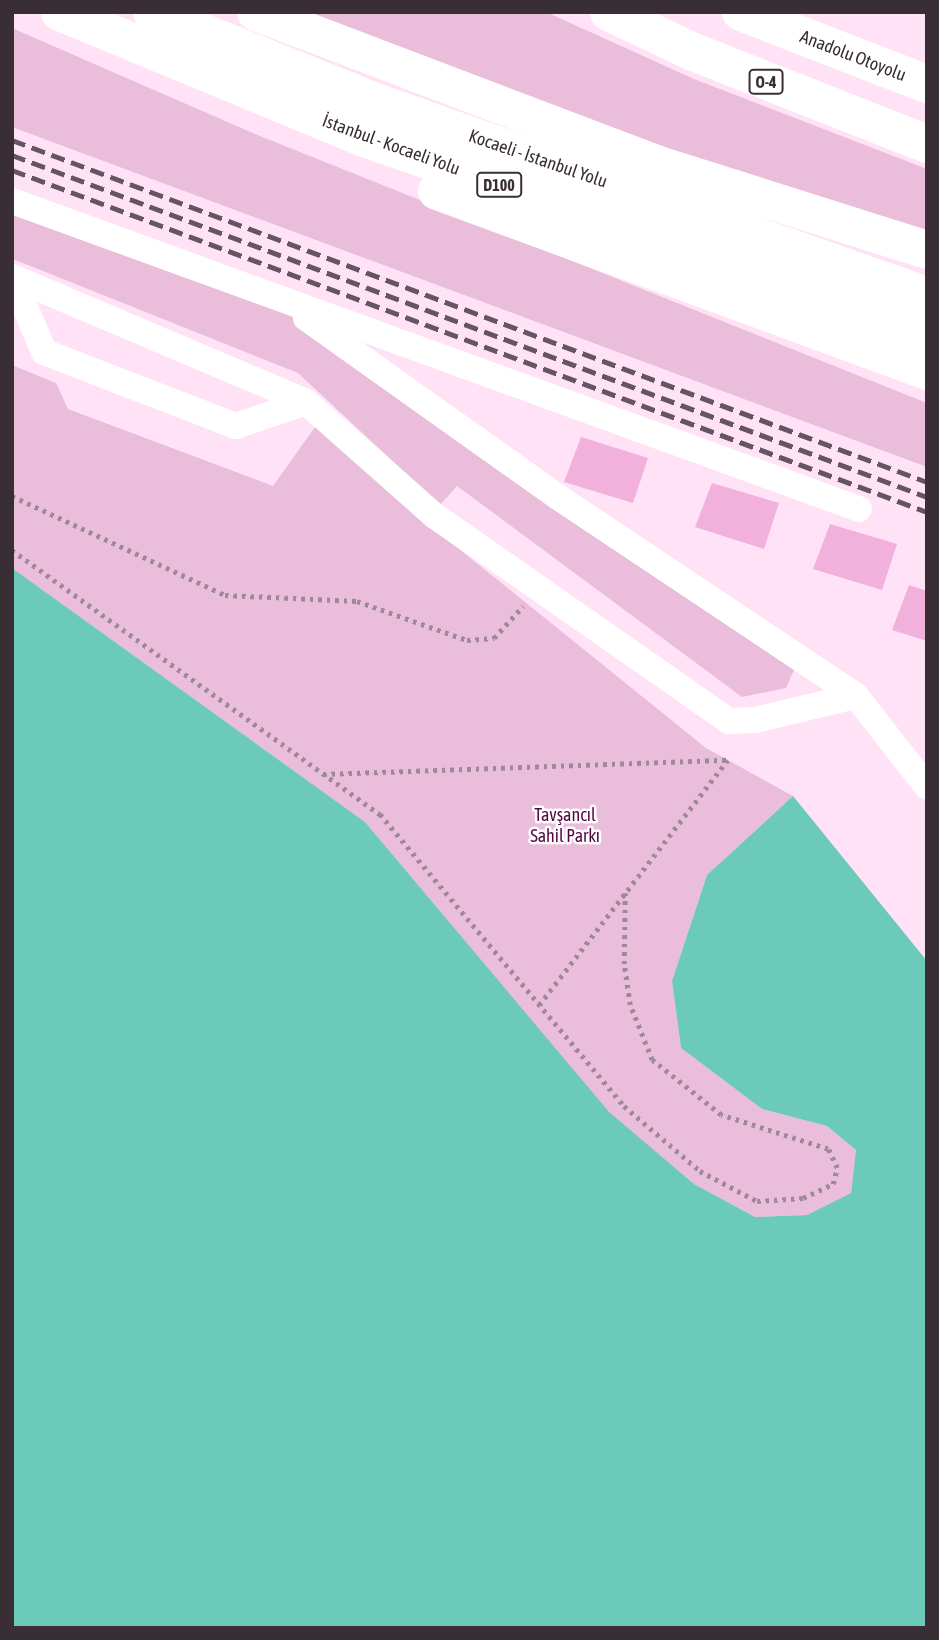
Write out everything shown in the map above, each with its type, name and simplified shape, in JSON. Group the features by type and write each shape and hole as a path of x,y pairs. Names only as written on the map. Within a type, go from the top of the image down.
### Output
{"highway":[{"name":"Kocaeli - İstanbul Yolu","path":"152,12 381,104 927,296"},
{"path":"256,12 659,165 927,250"},
{"name":"O-4","path":"609,12 691,51 927,144"},
{"name":"Anadolu Otoyolu","path":"741,12 927,84"},
{"path":"69,16 341,155 927,371"},
{"name":"İstanbul - Kocaeli Yolu","path":"69,16 364,138 927,331"}],"street":[{"path":"13,201 859,509"},
{"path":"13,278 306,402 435,516 729,721 755,720 856,696"},
{"path":"13,278 44,352 236,426 306,402"},
{"path":"274,296 558,498 856,696 927,787"}],"path":[{"path":"12,496 225,595 357,601 467,640 494,638 526,603"},
{"path":"12,551 380,814 624,1107 700,1171 757,1201 803,1198 832,1184 837,1168 828,1149 720,1115 652,1060 628,991 625,893"},
{"path":"323,774 728,760 539,1004"}],"green space":[{"path":"289,12 546,12 694,79 927,169 927,239 653,153"},
{"path":"12,28 255,134 927,403 927,467 12,127"},
{"path":"12,214 285,311 797,663 786,688 742,697 457,486 440,505 298,373 13,259"},
{"name":"Tavşancıl Sahil Parkı","path":"12,365 56,383 68,409 273,486 318,423 422,519 706,748 793,796 707,875 672,981 681,1048 762,1109 827,1126 856,1150 851,1193 807,1215 755,1217 694,1184 608,1112 365,822 12,568"}],"shaded area":[{"path":"12,568 365,822 609,1112 694,1184 755,1217 807,1215 851,1193 856,1150 827,1126 762,1109 681,1048 672,981 707,875 793,796 927,961 927,1628 12,1628"}],"building":[{"path":"581,437 648,458 633,503 564,482"},
{"path":"712,483 779,503 764,549 695,527"},
{"path":"830,524 897,544 882,590 813,569"},
{"path":"909,585 927,591 927,641 892,630"}],"railway":[{"path":"12,140 927,482"},
{"path":"12,155 927,497"},
{"path":"12,170 927,512"}]}
